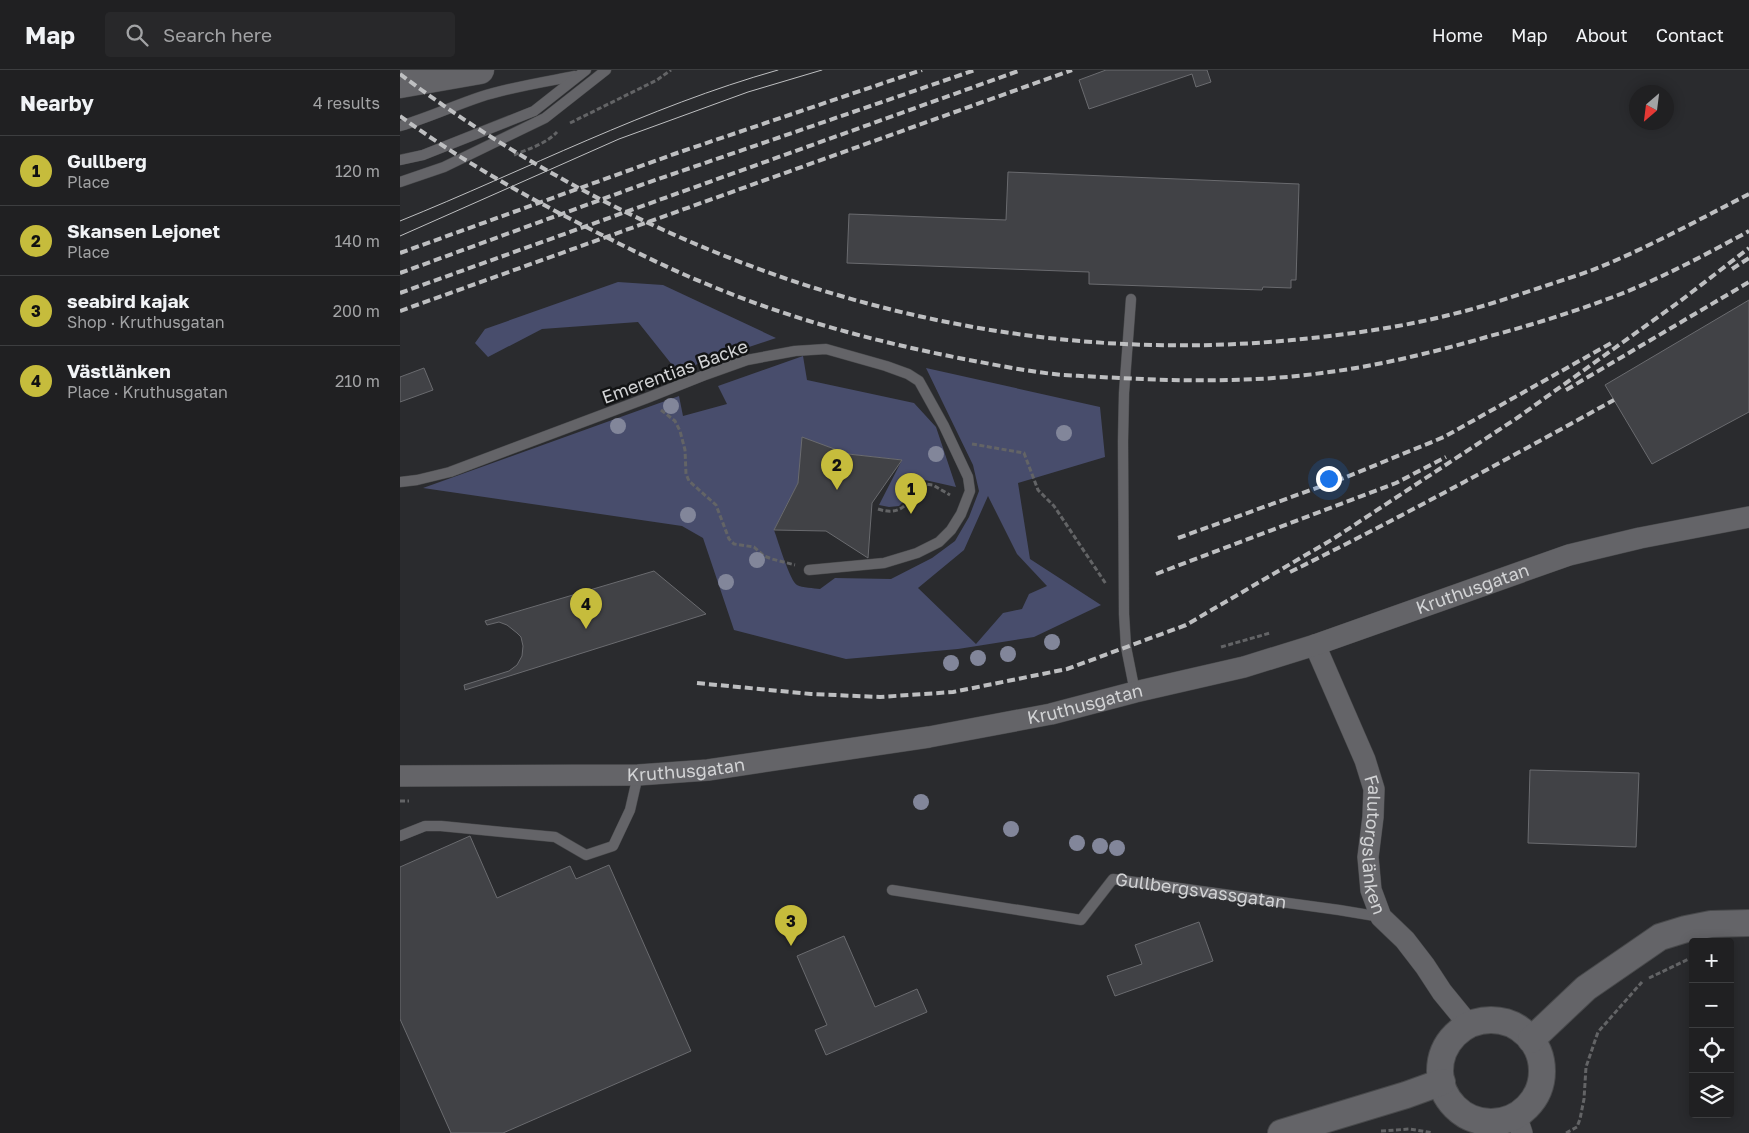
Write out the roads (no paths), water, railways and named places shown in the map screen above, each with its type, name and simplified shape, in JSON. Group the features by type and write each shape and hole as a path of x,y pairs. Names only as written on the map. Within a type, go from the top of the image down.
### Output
{"main road":[{"path":"400,84 480,70"}],"street":[{"path":"400,75 415,70"},
{"name":"Kruthusgatan","path":"400,776 638,774 708,770 929,737 1051,714 1135,692 1244,667 1315,645 1569,555 1640,538 1749,517"},
{"name":"Falutorgslänken","path":"1315,645 1365,760 1374,789 1368,857 1371,890 1380,917 1405,940 1426,966 1442,992 1469,1025"},
{"path":"1531,1040 1586,988 1660,936 1711,924 1749,922"},
{"path":"1484,1021 1500,1021 1516,1026 1531,1040 1541,1058 1541,1083 1519,1124 1475,1119 1467,1116 1454,1105 1445,1091 1441,1068 1446,1048 1458,1032 1469,1025 1484,1021"},
{"path":"1281,1133 1406,1095 1442,1082"}],"lane":[{"path":"400,126 427,118 481,97 598,70"},
{"path":"400,182 444,167 545,118 606,70"},
{"path":"400,160 423,155 534,111 581,73"},
{"path":"1131,299 1123,441 1124,589 1126,647 1135,692"},
{"name":"Emerentias Backe","path":"400,482 450,472 747,360 795,351 826,349 886,366 908,374 919,381 968,477 970,491 965,506 951,530 939,542 917,553 884,563 809,570"},
{"path":"400,836 425,826 441,826 555,837 586,855 613,846 630,810 638,774"},
{"name":"Gullbergsvassgatan","path":"892,890 1081,920 1113,879 1380,917"}],"tram line":[{"path":"400,221 587,140 681,102 778,70"},
{"path":"400,236 619,139 748,92 822,70"}],"railway":[{"path":"400,253 677,153 922,70"},
{"path":"400,273 641,185 975,70"},
{"path":"400,293 1021,70"},
{"path":"400,311 1072,70"},
{"path":"400,74 477,128 570,183 666,231 766,271 867,303 971,327 1077,341 1184,345 1292,340 1331,336 1430,320 1494,303 1600,267 1657,241 1749,194"},
{"path":"400,116 493,177 542,204 664,266 740,297 802,319 899,345 1001,366 1063,375 1130,379 1246,380 1343,370 1385,362 1506,332 1598,303 1665,275 1749,231"},
{"path":"697,683 811,694 880,697 953,692 1067,669 1186,625 1333,539 1517,418 1679,302 1749,248"},
{"path":"1732,269 1749,258"},
{"path":"1566,390 1749,282"},
{"path":"1178,538 1344,478 1444,437 1613,342"},
{"path":"1290,572 1413,509 1614,400"},
{"path":"1156,574 1396,483 1446,457"}],"place":[{"name":"Skansen Lejonet","path":"837,490"},
{"name":"Gullberg","path":"911,514"},
{"name":"Västlänken","path":"586,629"},
{"name":"seabird kajak","path":"791,946"}]}
